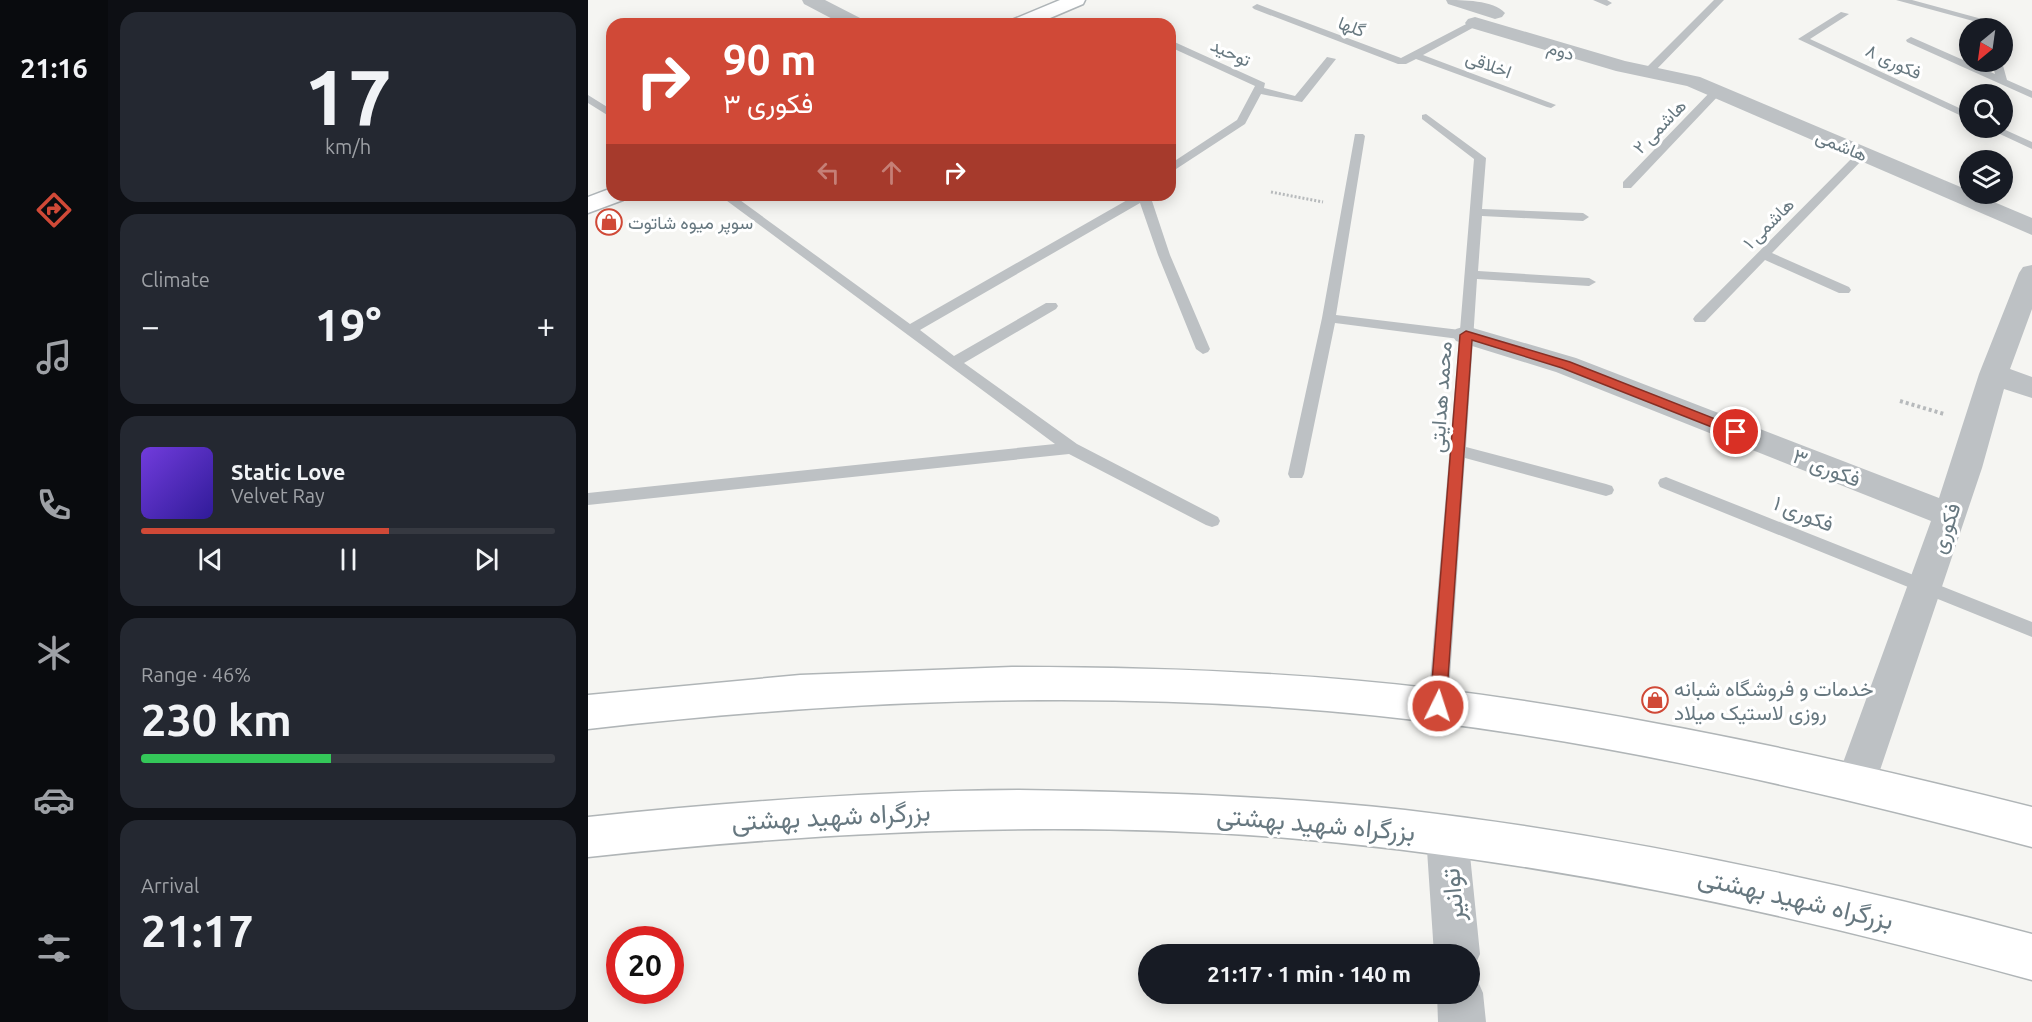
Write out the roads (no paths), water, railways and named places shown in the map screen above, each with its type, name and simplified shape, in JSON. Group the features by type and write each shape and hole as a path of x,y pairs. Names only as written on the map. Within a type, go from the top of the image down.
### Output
{"main road":[{"path":"1033,18 1076,0"},
{"path":"588,206 606,198"},
{"path":"588,712 685,701 824,690 1049,682 1228,688 1438,706 1662,741 1856,782 2032,827"},
{"name":"بزرگراه شهید بهشتی","path":"588,837 802,817 1017,808 1236,815 1358,825 1558,850 1695,875 1875,915 2032,957"}],"street":[{"path":"811,0 845,18"},
{"path":"1456,0 1495,13 1475,23"},
{"name":"دوم","path":"1475,23 1565,51 1649,71"},
{"name":"هاشمی","path":"1649,71 1693,81 2032,227"},
{"name":"فکوری","path":"1856,782 1950,515 1994,374 2032,273"},
{"name":"فکوری ۳","path":"1466,335 1566,365 1950,515"},
{"path":"1994,374 2032,388"},
{"name":"توانیر","path":"1447,835 1456,944"},
{"path":"1461,1004 1462,1022"}],"lane":[{"path":"1649,71 1719,0"},
{"path":"1901,0 1972,18"},
{"name":"گلها","path":"1257,7 1402,62 1415,55"},
{"name":"فکوری ۸","path":"1844,14 1803,39 1959,112"},
{"path":"1415,55 1475,23"},
{"path":"1911,40 2032,95"},
{"name":"توحید","path":"1176,46 1261,85 1241,122 1176,165"},
{"name":"اخلاقی","path":"1415,55 1551,105"},
{"path":"1258,90 1298,100 1331,59"},
{"path":"2000,72 2002,81"},
{"name":"هاشمی ۲","path":"1627,185 1716,91"},
{"path":"588,99 606,111"},
{"name":"محمد هدایتی","path":"1426,117 1480,158 1438,706"},
{"path":"1296,474 1329,318 1359,136"},
{"path":"2013,137 2032,146"},
{"name":"هاشمی ۱","path":"1700,319 1862,154"},
{"path":"733,201 1071,448 1212,521"},
{"path":"910,330 1135,201"},
{"path":"1146,201 1203,349"},
{"path":"1476,212 1583,217"},
{"path":"1763,254 1844,290"},
{"path":"1471,275 1589,282"},
{"path":"954,362 1051,306"},
{"path":"1329,318 1466,335"},
{"path":"588,499 1071,448"},
{"path":"1458,451 1606,490"},
{"name":"فکوری ۱","path":"1666,483 2032,630"}],"place":[{"name":"سوپر میوه شاتوت","path":"609,222"},
{"name":"خدمات و فروشگاه شبانه روزی لاستیک میلاد","path":"1655,700"}]}
